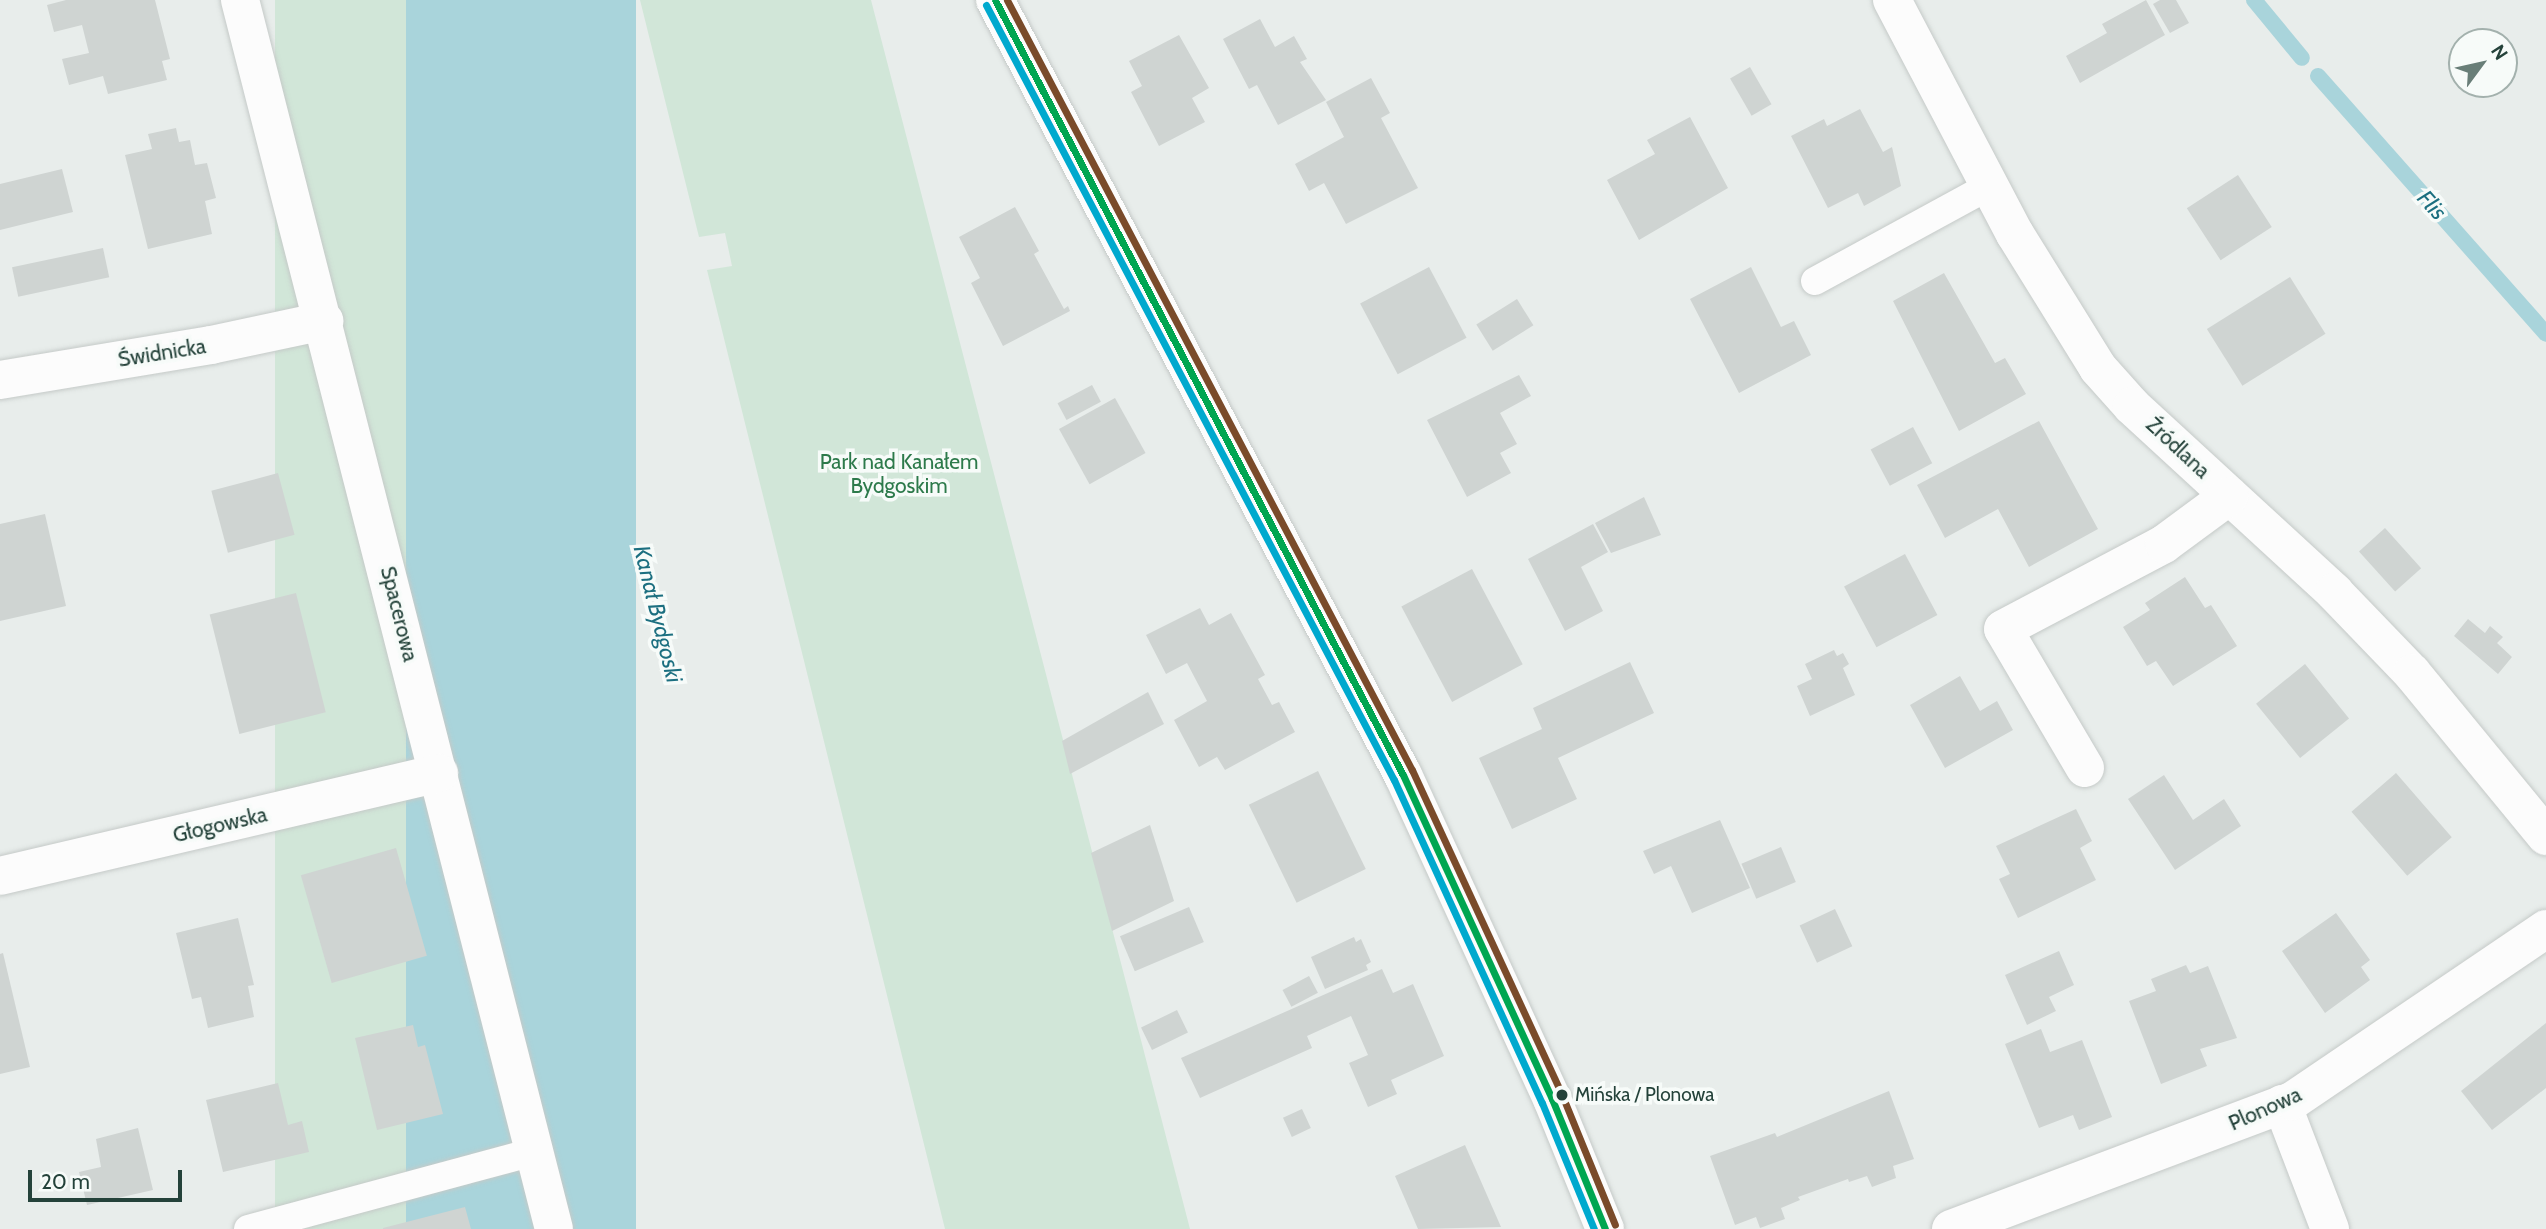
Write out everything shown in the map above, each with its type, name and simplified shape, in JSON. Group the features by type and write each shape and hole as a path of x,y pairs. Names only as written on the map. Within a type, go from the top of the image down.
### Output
{"street":[{"name":"Spacerowa","path":"240,0 554,1229"},
{"path":"995,0 1403,775 1552,1099 1605,1229"},
{"name":"Źródlana","path":"1892,0 2050,293 2098,368 2132,406 2334,592 2412,673 2546,836"},
{"name":"Świdnicka","path":"0,380 211,345 324,321"},
{"path":"2085,768 2003,629 2164,544 2229,496"},
{"name":"Głogowska","path":"0,876 439,773"},
{"name":"Plonowa","path":"1951,1229 2282,1104 2546,929"},
{"path":"2282,1104 2330,1229"}],"lane":[{"path":"1815,281 1991,185"},
{"path":"248,1229 534,1152"}],"green space":[{"path":"275,0 406,0 406,1229 275,1229"},
{"name":"Park nad Kanałem Bydgoskim","path":"640,0 871,0 1190,1229 945,1229 707,270 732,266 725,233 699,237"}],"water":[{"path":"406,0 636,0 636,1229 406,1229"}],"building":[{"path":"66,0 155,0 170,59 162,61 167,80 108,94 103,76 69,85 62,59 89,53 82,25 54,32 47,5"},
{"path":"2146,0 2165,35 2080,83 2066,56 2107,33 2102,24"},
{"path":"2160,0 2176,0 2189,23 2170,33 2153,4"},
{"path":"1260,19 1275,47 1294,36 1307,59 1300,62 1326,100 1278,125 1257,85 1249,89 1223,39"},
{"path":"1179,35 1209,88 1192,98 1205,122 1159,146 1131,92 1142,86 1129,61"},
{"path":"1750,67 1772,104 1752,116 1730,78"},
{"path":"1371,78 1390,113 1381,118 1418,188 1346,224 1324,183 1309,191 1295,164 1344,137 1326,102"},
{"path":"1860,109 1883,152 1892,147 1901,186 1864,206 1858,193 1828,208 1791,136 1824,119 1827,126"},
{"path":"1690,117 1728,188 1639,240 1607,180 1655,154 1647,140"},
{"path":"176,128 179,142 190,140 195,165 207,163 216,198 205,201 212,234 148,249 125,155 152,149 148,134"},
{"path":"62,169 73,212 0,230 0,184"},
{"path":"2238,175 2272,227 2221,260 2187,208"},
{"path":"1015,207 1039,251 1034,254 1064,309 1068,306 1070,311 1003,346 971,283 980,278 959,237"},
{"path":"103,248 109,277 18,297 12,267"},
{"path":"1429,267 1467,338 1398,374 1360,304"},
{"path":"1751,267 1781,327 1794,321 1811,355 1739,393 1690,299"},
{"path":"1944,273 1995,363 2005,358 2026,394 1959,431 1893,301"},
{"path":"2290,277 2326,334 2242,386 2207,329"},
{"path":"1517,299 1533,325 1493,351 1476,324"},
{"path":"1519,375 1531,396 1500,413 1517,444 1500,453 1511,473 1467,497 1427,420"},
{"path":"1092,385 1101,402 1066,420 1058,403"},
{"path":"1115,398 1146,453 1090,484 1059,429"},
{"path":"2039,421 2098,529 2029,567 1998,509 1945,538 1917,485"},
{"path":"1913,427 1932,463 1890,486 1871,450"},
{"path":"278,473 295,535 228,553 211,491"},
{"path":"1644,497 1661,535 1611,553 1595,523"},
{"path":"45,514 66,606 0,621 0,524"},
{"path":"1593,524 1608,552 1581,567 1603,611 1565,631 1528,559"},
{"path":"2385,528 2421,568 2395,592 2359,551"},
{"path":"1905,554 1937,615 1876,647 1844,586"},
{"path":"1472,569 1523,664 1452,702 1401,607"},
{"path":"2185,577 2205,608 2211,605 2237,646 2173,686 2156,661 2147,666 2123,627 2150,610 2145,603"},
{"path":"296,593 326,712 239,734 210,615"},
{"path":"1200,608 1209,625 1231,613 1265,675 1258,679 1272,705 1279,702 1295,732 1225,770 1217,757 1199,767 1174,720 1207,701 1187,663 1166,674 1146,635"},
{"path":"2468,619 2485,633 2490,626 2503,637 2497,643 2512,657 2498,674 2454,636"},
{"path":"1834,650 1837,656 1843,653 1849,664 1843,668 1855,695 1810,716 1797,686 1812,679 1805,664"},
{"path":"1630,662 1654,713 1558,758 1577,799 1512,829 1479,758 1542,729 1533,708"},
{"path":"2305,664 2349,718 2300,758 2256,704"},
{"path":"1960,676 1980,711 1997,701 2013,730 1945,768 1910,705"},
{"path":"1148,692 1164,724 1070,774 1062,741"},
{"path":"1318,771 1366,869 1297,903 1249,805"},
{"path":"2396,773 2452,837 2407,876 2351,812"},
{"path":"2164,775 2193,820 2224,799 2241,826 2175,870 2128,799"},
{"path":"2076,809 2092,841 2080,848 2096,880 2018,918 1999,879 2010,874 1996,846"},
{"path":"1720,820 1750,888 1692,913 1671,866 1654,874 1643,851"},
{"path":"1150,825 1174,901 1112,931 1091,853"},
{"path":"1781,847 1796,882 1756,899 1741,864"},
{"path":"396,848 427,956 332,983 301,875"},
{"path":"1189,907 1204,942 1135,971 1120,936"},
{"path":"1835,909 1852,946 1817,963 1800,925"},
{"path":"2336,913 2370,960 2361,967 2370,980 2325,1013 2282,951"},
{"path":"238,918 254,985 248,986 254,1017 208,1028 201,997 192,999 176,933"},
{"path":"1354,937 1356,942 1361,939 1371,962 1366,965 1368,970 1325,989 1311,957"},
{"path":"2059,951 2074,985 2049,997 2056,1011 2027,1025 2005,975"},
{"path":"3,953 30,1067 0,1074 0,954"},
{"path":"2186,965 2190,973 2208,966 2237,1038 2200,1049 2207,1066 2161,1084 2129,1001 2156,991 2151,979"},
{"path":"1382,969 1393,993 1413,984 1444,1056 1391,1080 1397,1094 1368,1107 1349,1063 1368,1055 1351,1016 1307,1036 1312,1048 1200,1098 1181,1058"},
{"path":"1309,976 1318,993 1291,1007 1283,990"},
{"path":"1177,1010 1188,1032 1152,1050 1141,1028"},
{"path":"2546,1023 2546,1088 2492,1130 2461,1091"},
{"path":"413,1025 418,1047 425,1045 443,1114 377,1130 355,1038"},
{"path":"2041,1029 2050,1052 2082,1040 2112,1117 2079,1130 2073,1115 2039,1128 2005,1044"},
{"path":"278,1083 288,1125 302,1121 309,1152 223,1172 206,1100"},
{"path":"1889,1091 1914,1159 1893,1166 1896,1178 1872,1187 1867,1176 1849,1182 1848,1179 1798,1197 1800,1200 1781,1208 1785,1219 1760,1228 1756,1217 1735,1225 1710,1156 1775,1133 1777,1137"},
{"path":"1302,1109 1311,1128 1292,1137 1283,1118"},
{"path":"138,1128 153,1190 87,1205 79,1172 101,1167 96,1139"},
{"path":"1465,1145 1501,1227 1418,1229 1395,1176"},
{"path":"465,1207 471,1229 383,1229 383,1228"}],"waterway":[{"name":"Flis","path":"2254,0 2302,58"},
{"name":"Flis","path":"2318,76 2546,334"}],"transit line":[{"path":"995,0 1403,775 1552,1099 1605,1229"},
{"path":"1007,0 1412,770 1562,1095 1615,1225"},
{"path":"986,5 1394,780 1542,1103 1594,1229"}],"place":[{"name":"Mińska / Plonowa","path":"1562,1095"}],"water label":[{"name":"Kanał Bydgoski","path":"658,614"}]}
